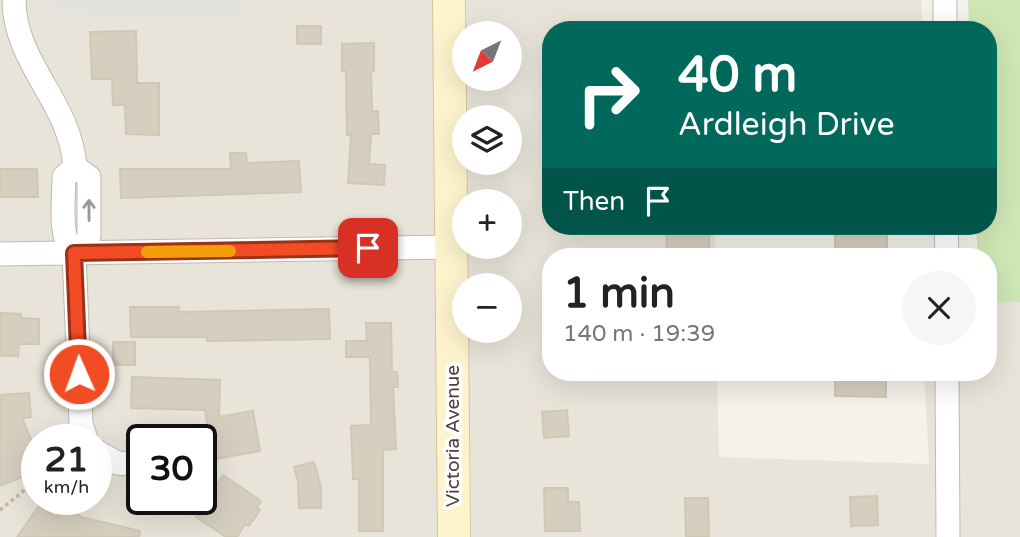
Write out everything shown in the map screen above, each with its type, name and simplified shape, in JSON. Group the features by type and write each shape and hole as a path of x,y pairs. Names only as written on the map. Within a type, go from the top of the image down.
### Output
{"street":[{"name":"Victoria Avenue","path":"449,0 452,247"},
{"path":"945,0 945,21"},
{"path":"9,5 20,41 62,116 74,146 75,167 64,177 64,234 68,248 74,253 81,424"},
{"path":"0,254 452,247"},
{"name":"Victoria Avenue","path":"452,259 454,537"},
{"path":"947,381 948,537"}],"path":[{"path":"0,510 21,493"}],"shaded area":[{"path":"0,0 921,0 922,21 542,21 542,235 715,235 715,248 542,248 542,381 717,381 719,457 929,464 924,381 997,381 997,303 1020,302 1020,537 0,537"},
{"path":"51,0 239,0 240,15 51,14"}],"green space":[{"path":"968,0 1020,0 1020,302 997,303 997,248 977,248 977,235 997,235 997,21 969,21"}],"building":[{"path":"297,26 321,26 321,44 297,44"},
{"path":"136,31 137,83 159,83 159,135 126,134 125,105 113,105 112,79 92,79 90,32"},
{"path":"374,43 374,71 371,71 372,111 378,111 379,134 371,134 369,164 385,165 384,185 348,183 351,135 347,135 346,71 342,71 342,44"},
{"path":"230,153 246,153 247,163 299,161 301,192 121,198 120,169 231,169"},
{"path":"0,169 37,169 38,197 0,197"},
{"path":"666,235 709,235 709,248 667,248"},
{"path":"835,235 887,235 887,248 835,248"},
{"path":"130,307 179,307 179,312 329,309 330,339 207,341 207,337 131,337"},
{"path":"0,313 21,314 21,318 39,319 39,344 19,344 18,356 0,356"},
{"path":"366,323 391,323 392,372 397,372 398,387 393,387 396,449 383,450 383,531 359,531 359,479 353,479 351,426 371,425 370,357 346,357 346,341 367,341"},
{"path":"113,342 135,342 135,365 113,365"},
{"path":"132,377 220,380 219,417 253,411 260,451 217,458 217,424 207,424 205,410 131,408"},
{"path":"835,381 886,381 886,397 835,396"},
{"path":"29,393 31,417 22,418 24,424 21,424 21,477 0,486 0,395"},
{"path":"567,410 569,436 544,438 542,412"},
{"path":"314,462 321,487 321,508 299,508 298,481 294,467"},
{"path":"223,475 261,501 257,508 260,510 249,526 245,524 237,537 226,537 196,517 217,515 217,484"},
{"path":"544,488 568,488 568,502 579,502 580,531 545,531"},
{"path":"877,496 878,525 851,526 850,497"},
{"path":"685,498 708,498 709,537 686,537"},
{"path":"33,515 78,515 140,531 139,537 17,537"}],"slow traffic":[{"path":"147,252 230,251"}],"route":[{"path":"79,374 74,253 368,248"}]}
